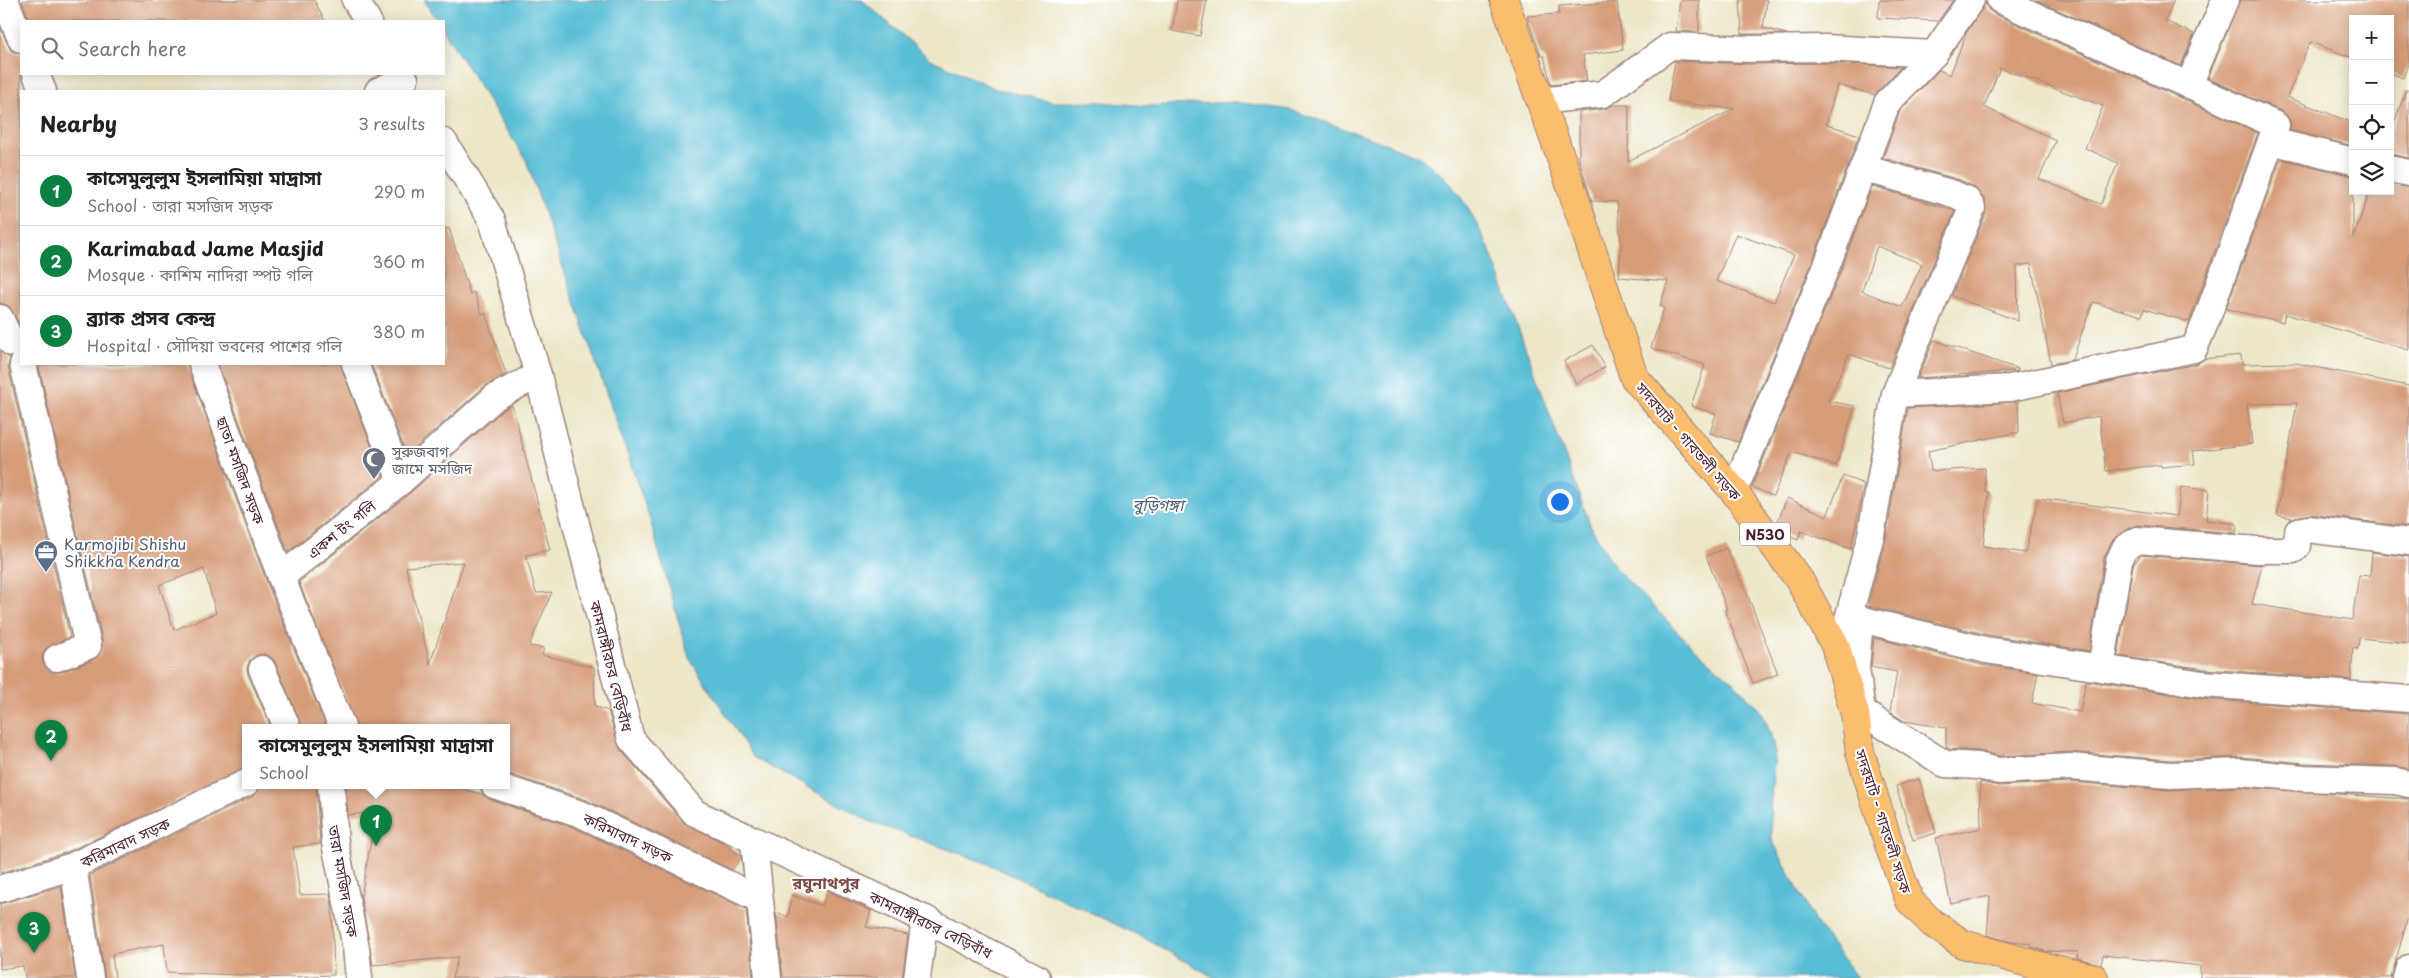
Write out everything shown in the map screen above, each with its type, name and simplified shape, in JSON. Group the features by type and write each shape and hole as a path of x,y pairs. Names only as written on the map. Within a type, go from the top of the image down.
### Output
{"highway":[{"name":"সদরঘাট - গাবতলী সড়ক","path":"1504,0 1565,169 1634,378 1734,491 1800,581 1835,645 1858,713 1860,752 1891,851 1910,901 1932,923 1963,944 2036,965 2094,978"}],"street":[{"path":"354,0 367,20"},
{"path":"1734,491 1827,265 1887,103 1934,54 1971,0"},
{"path":"1895,394 2010,388 2194,349 2206,321 2276,125 2000,0"},
{"path":"2190,85 2225,0"},
{"path":"8,1 20,36"},
{"path":"1540,101 1603,94 1670,46 1752,49 1825,48 1934,54"},
{"path":"36,75 43,90"},
{"path":"381,90 406,81"},
{"path":"2271,141 2349,160"},
{"name":"কামরাঙ্গীরচর বেড়িবাঁধ","path":"445,144 492,220 538,375 631,739 694,813 925,919 1037,978"},
{"path":"1858,713 1848,619 1871,535 1895,394 1972,208 1967,200 1954,194 1863,168"},
{"path":"2394,171 2409,173"},
{"path":"0,318 16,351 88,646 57,658"},
{"name":"ছাতা মসজিদ সড়ক","path":"202,365 281,577 341,724"},
{"path":"355,365 401,481"},
{"name":"একশ টং গলি","path":"281,577 401,481 494,397 538,375"},
{"path":"2101,667 2119,561 2125,548 2137,540 2257,550 2293,550 2297,546 2298,531 2308,529 2409,542"},
{"path":"1858,713 1856,668 1860,619 1986,650 2203,684 2409,699"},
{"path":"262,668 286,724"},
{"path":"1858,713 1945,764 1998,770 2070,767 2171,775 2240,772 2304,778 2395,781 2409,784"},
{"name":"করিমাবাদ সড়ক","path":"0,889 73,866 242,785"},
{"name":"তারা মসজিদ সড়ক","path":"331,789 335,843 356,948 359,978"},
{"name":"করিমাবাদ সড়ক","path":"506,789 581,814 759,899"},
{"path":"754,842 768,978"},
{"path":"73,866 90,978"},
{"path":"917,978 925,919"},
{"path":"2406,978 2409,968"}],"water":[{"name":"বুড়িগঙ্গা","path":"424,0 862,0 930,59 996,89 1052,102 1100,102 1149,106 1235,102 1291,110 1419,156 1447,179 1467,206 1489,248 1591,527 1616,569 1695,649 1738,686 1763,714 1775,753 1770,808 1772,840 1814,920 1857,978 1215,978 1142,937 986,863 871,822 754,758 689,658 649,517 526,160 445,33 445,20 437,20"}],"building":[{"path":"314,0 324,20 30,20 22,1"},
{"path":"1177,0 1207,0 1200,36 1172,31"},
{"path":"1680,0 1699,0 1699,32 1676,31"},
{"path":"1740,0 1767,0 1763,28 1787,34 1742,34"},
{"path":"1879,0 1953,0 1938,21 1878,18"},
{"path":"2036,0 2174,0 2165,21 2194,34 2181,66"},
{"path":"2240,0 2409,0 2409,61 2403,78 2394,75 2394,15 2349,15 2349,57 2310,42 2287,97 2349,121 2349,145 2290,130 2291,122 2283,112 2208,78"},
{"path":"1617,2 1623,50 1583,55 1587,81 1551,85 1544,56 1541,56 1527,16 1559,14 1559,6"},
{"path":"1985,3 1994,14 2258,133 2189,322 2144,309 2142,316 2093,302 2072,360 2051,364 2031,264 2017,266 2018,321 1952,296 1986,214 1985,200 1974,187 1960,180 1883,158 1900,111 1939,70 1950,75 1966,34","holes":["2000,68 2103,106 2085,148 2118,163 2101,204 2039,179 2056,140 1984,107"]},
{"path":"0,27 11,51 20,54 20,326 9,306 0,303"},
{"path":"1675,61 1752,64 1825,63 1901,67 1875,95 1837,85 1826,124 1859,135 1813,260 1738,442 1710,433 1716,414 1691,406 1705,365 1651,348 1664,308 1660,306 1668,281 1619,277 1621,245 1617,202 1592,201 1579,160 1579,112 1605,109 1614,105 1629,105 1628,161 1734,109 1668,101","holes":["1736,234 1794,255 1774,302 1716,281"]},
{"path":"2406,90 2409,90 2409,158 2394,155 2394,123"},
{"path":"2281,159 2349,175 2349,195 2353,195 2353,238 2369,195 2394,195 2394,185 2409,188 2409,350 2285,314 2283,322 2226,309"},
{"path":"1872,186 1955,211 1889,368 1849,354 1828,401 1855,406 1836,466 1792,452 1773,496 1752,487 1841,271","holes":["1877,246 1922,264 1902,307 1862,291"]},
{"path":"449,228 470,294 474,292 482,314 485,313 506,374 485,386 407,455 371,365 445,365 445,229"},
{"path":"1934,340 2018,369 2018,371 1918,378"},
{"path":"1593,345 1605,367 1576,384 1564,361"},
{"path":"0,351 10,358 8,367 70,637 45,649 42,656 43,664 47,669 54,673 62,672 93,660 99,656 103,643 39,367 46,365 187,365 267,583 325,724 301,724 276,663 271,657 264,654 256,655 250,660 247,667 248,674 270,724 242,724 242,770 67,852 0,873","holes":["204,569 216,613 174,630 159,585"]},
{"path":"2241,355 2242,364 2295,363 2409,386 2409,527 2310,514 2292,518 2277,515 2297,403 2247,404 2252,444 2193,451 2195,464 2161,467 2161,465 2106,471 2099,416 2063,423 2057,393 2197,364 2204,359"},
{"path":"218,365 340,365 383,476 288,552"},
{"path":"2018,402 2019,432 1928,451 1931,471 1985,468 1985,491 1989,492 1983,546 2025,553 2038,498 2177,516 2181,487 2209,490 2206,520 2237,524 2236,533 2138,525 2129,528 2117,536 2111,542 2104,558 2089,651 1989,635 1869,606 1886,538 1908,408"},
{"path":"512,405 550,550 526,555 536,593 552,592 529,646 544,648 542,655 594,667 595,706 608,711 620,749 684,823 724,843 740,855 741,858 732,870 587,800 510,774 510,724 356,724 299,582 410,493 504,409","holes":["464,562 430,664 406,567"]},
{"path":"1843,476 1864,484 1851,549 1801,531 1798,540 1785,534 1777,523 1787,498 1827,516"},
{"path":"1726,548 1750,601 1778,674 1753,683 1706,556"},
{"path":"2372,552 2409,557 2409,643 2359,638 2358,649 2353,648 2351,680 2205,669 2118,656 2133,565 2141,555 2262,565 2252,604 2352,620 2359,575 2370,576"},
{"path":"1874,638 1982,665 2038,673 2032,703 2080,712 2086,681 2202,699 2409,714 2409,769 2396,766 2305,763 2241,757 2171,760 2069,752 1999,756 1979,751 1950,749 1946,747 1946,728 1904,721 1890,712 1897,672 1871,667"},
{"path":"1919,779 1936,833 1913,840 1896,786"},
{"path":"1980,782 1999,786 2070,782 2170,790 2240,787 2409,799 2409,913 2391,978 2200,978 2200,966 2103,955 2101,965 2077,958 2078,952 2045,951 2031,947 2031,944 2012,942 1987,935 1990,896 1951,904 1936,838 1981,828"},
{"path":"259,789 316,789 320,844 293,847 300,895 330,894 334,975 261,978 261,976 167,972 164,944 112,954 115,978 105,978 90,875 252,797"},
{"path":"346,789 462,789 482,794 489,799 575,828 746,909 753,978 452,978 458,957 373,965 361,897 376,812 348,815"},
{"path":"61,886 75,978 25,978 23,966 0,969 0,904"},
{"path":"827,891 871,911 866,927 908,935 902,978 783,977 776,912 788,917 792,895 822,906"}],"place":[{"name":"সুরুজবাগ জামে মসজিদ","path":"374,480"},
{"name":"Karmojibi Shishu Shikkha Kendra","path":"46,573"},
{"name":"Karimabad Jame Masjid","path":"51,761"},
{"name":"কাসেমুলুলুম ইসলামিয়া মাদ্রাসা","path":"376,846"},
{"name":"ব্র্যাক প্রসব কেন্দ্র","path":"34,953"}],"district":[{"name":"রঘুনাথপুর","path":"826,882"}]}
